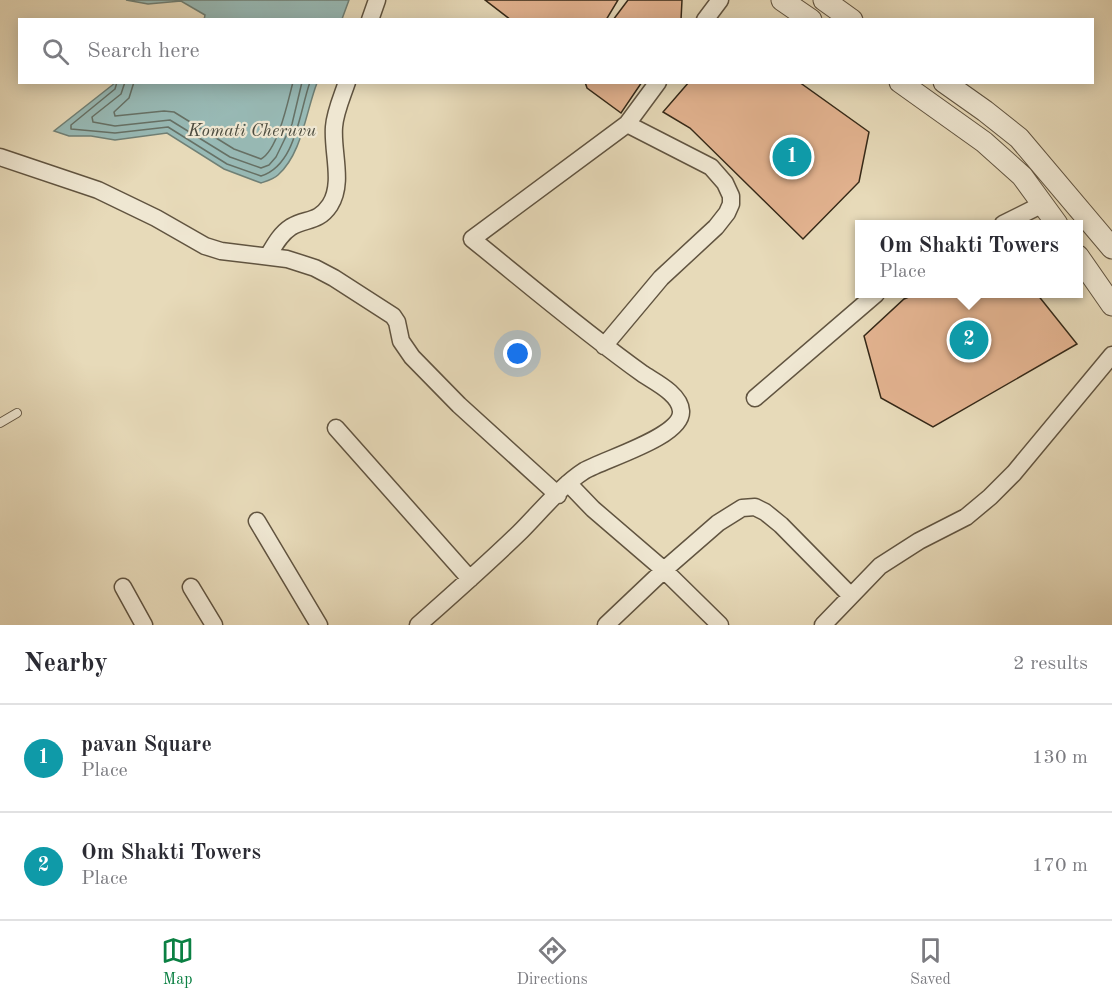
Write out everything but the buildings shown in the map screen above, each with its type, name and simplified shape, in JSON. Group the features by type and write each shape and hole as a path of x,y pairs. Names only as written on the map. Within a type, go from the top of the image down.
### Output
{"street":[{"path":"371,18 377,0"},
{"path":"706,18 720,0"},
{"path":"782,0 808,18"},
{"path":"824,0 849,18"},
{"path":"268,256 284,232 296,224 312,220 322,214 333,198 336,182 334,127 346,84"},
{"path":"418,625 470,579 563,489 599,462 660,437 677,423 681,410 669,392 604,346 472,239 627,124 657,84"},
{"path":"903,84 984,142 1022,176 1054,220"},
{"path":"947,84 1019,138 1112,248"},
{"path":"604,346 661,278 716,227 731,204 731,196 725,183 711,167 627,124"},
{"path":"0,157 98,190 140,209 205,246 221,251 287,259 315,268 388,311 397,322 401,340 412,357 459,405 563,489 593,509 664,570 720,625"},
{"path":"1013,220 1043,204"},
{"path":"1083,263 1112,305"},
{"path":"756,398 871,298"},
{"path":"823,625 880,566 919,541 966,517 990,497 1014,473 1112,355"},
{"path":"336,428 470,579"},
{"path":"606,625 718,523 742,508 755,507 765,512 781,525 851,596"},
{"path":"257,521 319,625"},
{"path":"123,587 144,625"},
{"path":"191,587 214,625"}],"lane":[{"path":"0,423 16,413"}],"water":[{"path":"126,0 349,0 342,18 204,18 205,15 181,1 148,4"},
{"name":"Komati Cheruvu","path":"114,84 317,84 293,156 276,176 261,183 224,169 167,133 115,140 91,136 69,136 54,131"}],"place":[{"name":"pavan Square","path":"792,157"},
{"name":"Om Shakti Towers","path":"969,340"}]}
